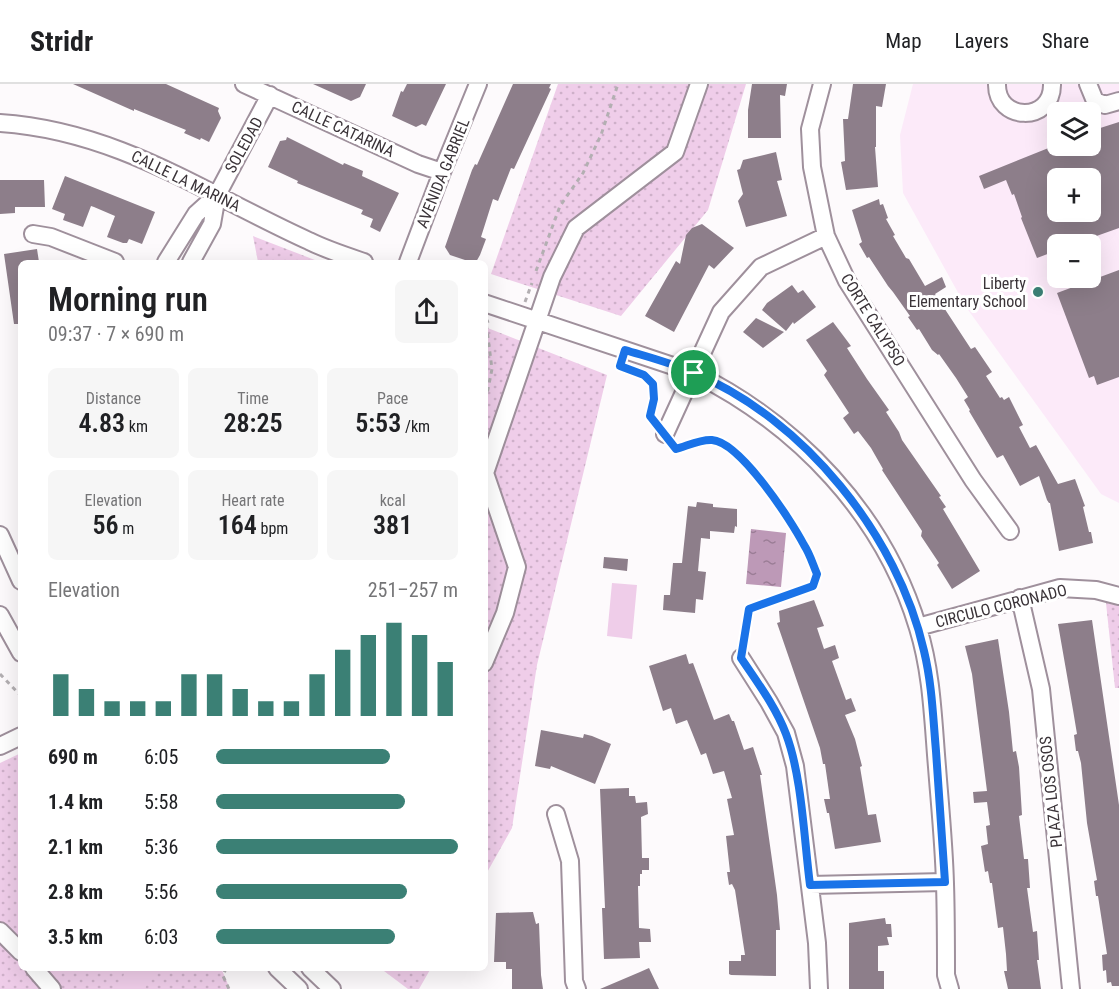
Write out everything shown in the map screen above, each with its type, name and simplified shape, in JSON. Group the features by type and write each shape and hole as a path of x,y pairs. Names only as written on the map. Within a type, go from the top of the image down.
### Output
{"street":[{"name":"CALLE CATARINA","path":"244,84 418,164 442,172"},
{"name":"AVENIDA GABRIEL","path":"409,260 478,84"},
{"path":"488,464 552,277 576,228 675,152 699,84"},
{"name":"CORTE CALYPSO","path":"822,84 810,129 812,167 826,236 847,281 973,480 1010,531"},
{"path":"997,84 999,97 1005,105 1021,113 1030,113 1045,105 1050,98 1052,84"},
{"path":"1088,84 1095,100 1105,105 1119,101"},
{"name":"SOLEDAD","path":"193,259 212,224 217,195 270,95"},
{"name":"CALLE LA MARINA","path":"0,123 33,127 95,141 126,151 310,242 359,260"},
{"name":"SOLEDAD","path":"167,260 196,214 217,195"},
{"path":"33,234 51,237 108,260"},
{"path":"665,434 721,312 761,267 826,236"},
{"path":"177,245 193,259"},
{"path":"488,304 694,373 720,386 791,435 832,476 851,499 883,547 908,599 918,627 931,690 945,882 946,975 950,989"},
{"path":"488,482 517,567 505,613 488,653"},
{"path":"0,535 18,574"},
{"name":"CIRCULO CORONADO","path":"918,627 1060,588 1096,590 1119,596"},
{"name":"PLAZA LOS OSOS","path":"1020,598 1041,689 1071,989"},
{"path":"0,615 18,648"},
{"path":"741,658 786,733 795,766 820,967 819,989"},
{"path":"0,746 18,737"},
{"path":"555,814 570,861 574,981 577,989"},
{"path":"810,885 945,882"},
{"path":"0,931 18,949"},
{"path":"37,971 52,989"},
{"path":"280,971 299,989"},
{"path":"312,971 332,989"}],"path":[{"path":"536,271 560,206 583,173 601,135 618,84"},
{"path":"488,322 520,315 532,282"},
{"path":"488,338 492,369 488,389"},
{"path":"625,350 620,366 644,375 653,384 654,399 650,416 676,449 712,440 728,446 762,481 786,514 805,546 817,574 813,586 749,609 741,658"},
{"path":"0,674 18,693"},
{"path":"225,971 224,976 229,989"}],"shaded area":[{"path":"558,84 746,84 708,210 621,316 491,274"},
{"name":"Liberty Elementary School","path":"913,84 1119,84 1119,503 1101,494 966,307 903,193 900,135"},
{"path":"253,236 315,260 258,260"},
{"path":"488,328 607,375 537,665 512,828 488,871"},
{"path":"612,583 637,585 632,639 607,636"},
{"path":"1106,603 1119,606 1119,688 1115,688"},
{"path":"18,754 18,971 222,971 230,989 0,989 0,763"},
{"path":"125,971 151,971 145,989 119,989"},
{"path":"384,971 429,971 419,989 408,989"}],"water":[{"path":"751,529 786,533 781,587 746,584"}],"building":[{"path":"73,84 166,84 219,108 221,118 209,142 201,138 200,140 184,133 186,130 134,109 134,111"},
{"path":"313,84 366,84 360,97 351,101"},
{"path":"407,84 446,84 426,126 422,124 416,127 392,116 401,91 403,92"},
{"path":"513,84 551,84 549,88 551,89 514,169 511,168 498,201 493,199 481,237 486,239 480,255 477,260 465,260 450,255 445,247 472,170 475,164 477,165"},
{"path":"752,84 787,84 785,96 780,95 781,138 748,138 748,110"},
{"path":"853,84 886,84 882,107 876,106 875,147 878,187 846,190 841,162 845,161 843,119 848,119"},
{"path":"1119,122 1119,228 1101,234 1047,234 1047,254 1037,258 1014,194 1012,195 1006,180 984,189 979,176 1047,149 1047,156 1101,156 1101,128"},
{"path":"287,137 343,165 344,163 363,171 362,176 399,193 380,232 370,227 373,219 361,214 363,210 297,183 298,181 268,167 280,141 286,140"},
{"path":"776,152 782,180 777,181 787,216 746,227 738,201 743,194 737,170 740,169 743,160"},
{"path":"65,176 155,212 142,244 129,239 127,243 123,243 107,237 115,216 91,206 83,227 63,220 65,214 52,209"},
{"path":"0,180 44,180 45,207 15,207 15,213 0,214"},
{"path":"879,199 895,235 893,236 925,286 942,277 946,287 935,294 971,349 975,347 992,372 986,376 1000,398 1004,400 1009,397 1023,425 1019,427 1030,448 1036,445 1058,484 1075,479 1085,506 1083,507 1093,543 1059,551 1050,503 1039,476 1020,486 1003,455 997,458 969,411 964,400 968,397 956,378 939,354 932,350 919,329 917,330 908,317 910,316 869,257 867,258 859,244 862,242 852,210"},
{"path":"702,224 734,248 714,269 709,265 674,332 645,316 676,261 680,264 686,235 692,228"},
{"path":"37,249 39,260 18,260 18,324 14,324 4,254"},
{"path":"1119,270 1119,377 1097,385 1094,376 1089,378 1057,293 1070,288 1101,288 1101,277"},
{"path":"792,285 798,293 803,290 816,307 794,324 793,322 786,331 762,310 767,303"},
{"path":"756,318 784,332 763,348 743,332"},
{"path":"833,322 851,346 847,348 889,410 886,412 902,440 941,496 939,497 946,507 943,509 980,571 952,589 937,565 939,563 921,536 922,531 882,470 871,448 858,431 854,434 843,418 849,413 824,375 827,371 806,340"},
{"path":"697,502 713,504 713,507 737,509 737,527 735,526 734,533 710,531 710,539 701,538 698,571 706,572 703,600 696,599 695,613 663,610 664,595 670,595 673,563 682,563 688,506 696,507"},
{"path":"604,557 628,559 627,571 603,568"},
{"path":"814,600 824,626 817,628 824,649 835,645 839,658 832,661 846,700 851,698 856,711 845,715 855,739 862,766 860,767 868,815 876,814 881,842 835,849 829,813 827,813 824,799 830,799 825,764 823,764 820,748 777,623 780,622 779,611"},
{"path":"1092,620 1119,805 1119,986 1112,986 1111,982 1107,983 1106,970 1103,971 1102,955 1107,954 1098,896 1096,896 1094,881 1097,880 1087,823 1081,763 1078,751 1076,751 1074,735 1077,734 1058,624"},
{"path":"998,639 1013,752 1016,751 1019,767 1022,815 1019,816 1024,859 1028,859 1030,888 1027,888 1033,932 1037,931 1039,960 1037,960 1041,989 1008,989 1004,971 1007,971 1003,927 998,928 992,883 990,883 988,871 985,872 981,846 988,844 986,826 990,825 987,802 974,803 973,792 987,791 972,674 965,646"},
{"path":"686,654 689,664 693,663 714,720 729,714 734,721 744,750 753,747 762,775 760,775 780,930 776,930 776,976 729,974 729,961 741,961 741,955 745,955 735,890 732,884 729,885 727,872 730,872 726,836 734,835 727,799 732,798 724,771 713,774 706,753 701,755 687,720 676,724 671,708 663,711 649,666"},
{"path":"541,730 583,738 584,734 611,744 595,784 551,766 550,769 535,766"},
{"path":"629,788 629,796 635,796 636,803 647,802 648,814 641,817 642,858 649,858 649,870 642,870 640,874 639,928 650,929 651,942 639,942 640,958 604,959 602,908 605,908 600,789"},
{"path":"533,912 536,924 539,923 543,989 512,989 512,969 506,969 506,962 494,962 496,913"},
{"path":"885,918 886,924 891,924 892,937 887,937 889,945 878,946 878,971 884,971 884,989 849,989 849,923"},
{"path":"649,968 659,989 600,989 640,972"}],"place":[{"name":"Liberty Elementary School","path":"1038,292"}],"route":[{"path":"625,350 694,373 745,401 791,435 812,455 832,476 868,522 896,573 918,627 931,690 945,882 810,885 795,766 786,733 741,658 749,609 813,586 817,574 805,546 786,514 762,481 728,446 712,440 676,449 650,416 654,399 653,384 644,375 620,366 625,350"}]}
